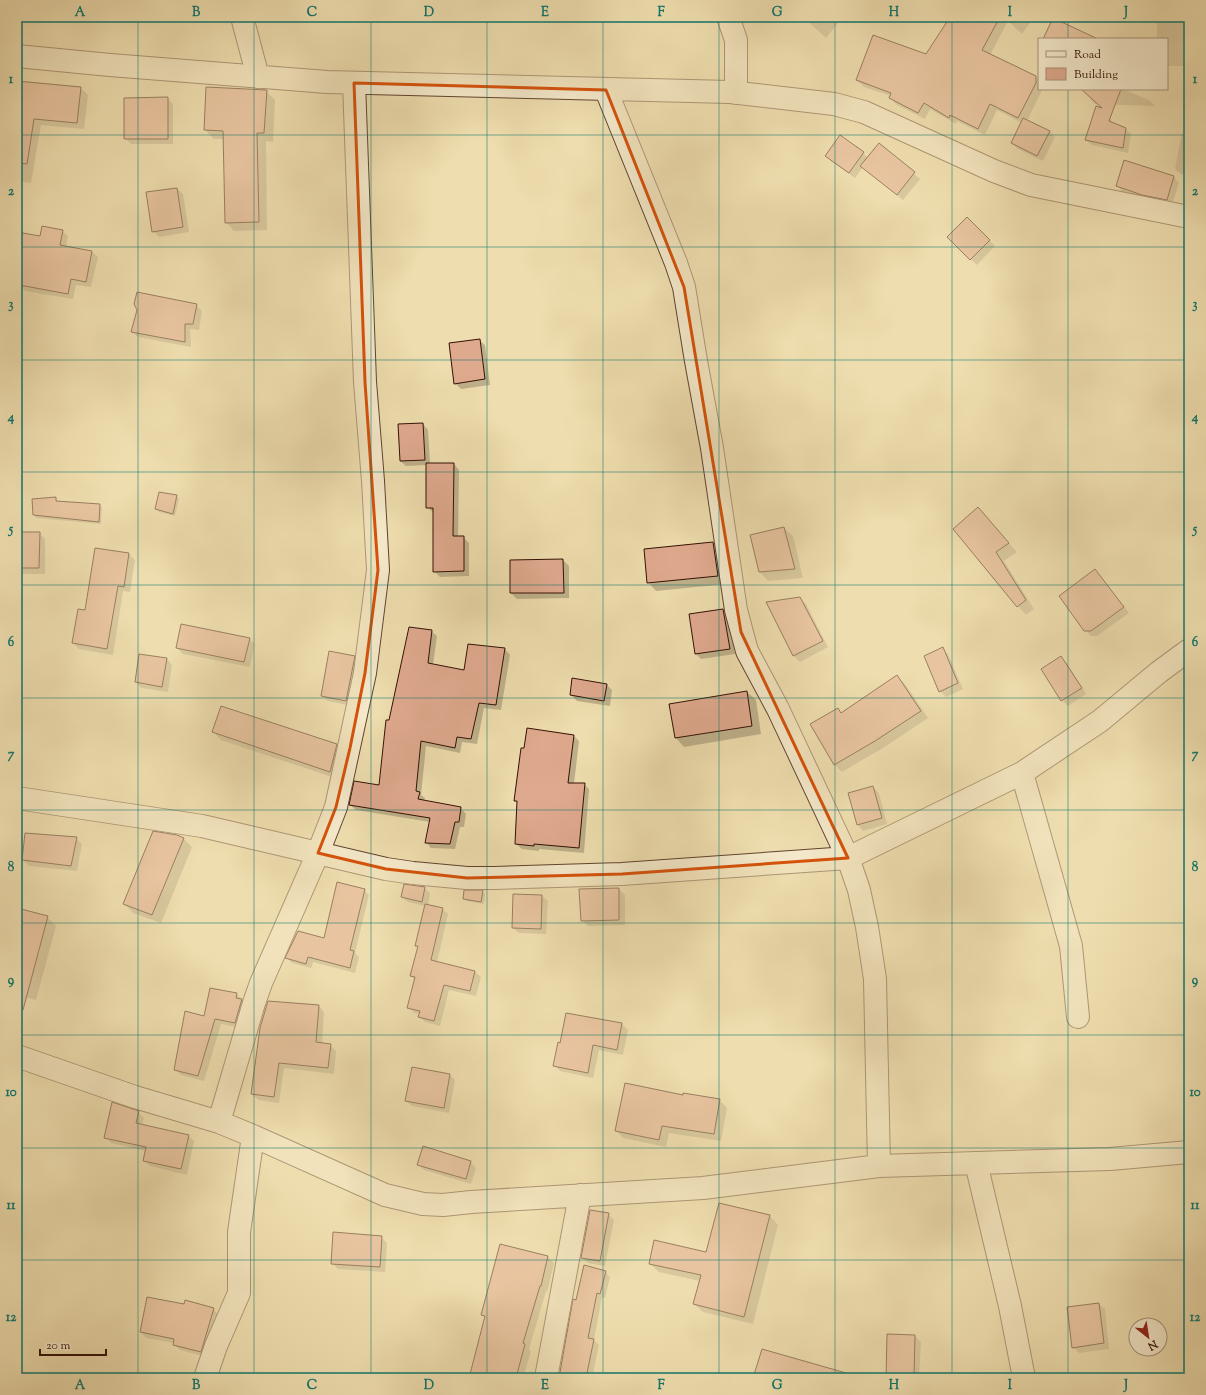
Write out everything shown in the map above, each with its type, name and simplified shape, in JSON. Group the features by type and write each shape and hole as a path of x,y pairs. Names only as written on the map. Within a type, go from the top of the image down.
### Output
{"street":[{"path":"242,17 258,77"},
{"path":"728,17 736,40 736,93"},
{"path":"17,56 327,82 736,93 834,104 864,112 994,171 1031,186 1189,217"},
{"path":"220,1122 261,983 318,853 336,806 350,748 365,673 378,570 365,382 354,83"},
{"path":"606,90 684,287 712,448 736,610 747,651 778,709 848,858 860,890 875,979 878,1166"},
{"path":"17,798 202,826 393,870 466,878 622,874 848,858 1022,773 1100,721 1159,672 1189,650"},
{"path":"1022,773 1071,946 1078,1017"},
{"path":"17,1056 135,1097 220,1122 385,1195 423,1204 443,1205 703,1188 878,1166 1110,1159 1189,1152"},
{"path":"205,1378 216,1346 238,1293 239,1232 253,1136"},
{"path":"976,1163 1010,1306 1024,1378"},
{"path":"546,1378 580,1195"}],"highlighted area":[{"path":"354,83 606,90 684,287 741,632 848,858 622,874 467,878 386,869 318,853 336,807 350,748 365,673 378,570 365,382"}],"building":[{"path":"950,17 1000,17 982,50 1036,76 1036,83 1018,118 990,104 978,129 950,115 949,118 924,103 918,113 889,98 891,93 856,80 873,35 926,54"},
{"path":"1053,18 1096,38 1043,38"},
{"path":"17,81 81,87 77,123 34,119 27,164 17,163"},
{"path":"206,87 267,90 264,133 257,133 259,222 225,223 223,131 204,130"},
{"path":"1082,90 1121,90 1109,121 1126,128 1123,148 1085,140 1096,106 1102,108"},
{"path":"168,97 168,139 124,139 124,98"},
{"path":"1023,118 1050,131 1037,156 1011,143"},
{"path":"840,135 864,152 849,173 825,156"},
{"path":"879,143 915,172 897,195 860,166"},
{"path":"1124,160 1174,176 1167,200 1142,195 1116,186"},
{"path":"177,188 183,227 152,232 146,192"},
{"path":"967,217 990,240 970,260 947,237"},
{"path":"42,226 63,230 60,245 92,251 86,282 71,279 68,294 19,285 21,275 17,274 17,232 40,236"},
{"path":"137,292 197,304 193,324 185,324 185,342 131,332 137,310 134,304"},
{"path":"480,339 485,379 454,384 449,343"},
{"path":"423,423 425,460 400,461 398,424"},
{"path":"426,463 454,463 453,536 464,536 464,571 433,572 433,508 426,508"},
{"path":"159,492 177,495 173,514 155,509"},
{"path":"56,497 56,501 100,504 99,522 33,515 32,499"},
{"path":"978,507 1009,543 996,552 1026,600 1017,607 953,529"},
{"path":"784,527 795,569 759,572 750,535"},
{"path":"17,532 40,532 39,568 17,568"},
{"path":"713,542 718,576 647,583 644,549"},
{"path":"95,548 129,553 124,587 118,586 107,649 72,643 78,609 85,610"},
{"path":"563,559 564,593 510,593 510,560"},
{"path":"1095,569 1124,607 1091,631 1084,631 1059,596"},
{"path":"800,597 823,641 793,656 766,602"},
{"path":"723,609 730,649 695,654 689,614"},
{"path":"181,624 250,638 244,662 176,648"},
{"path":"409,627 432,630 428,663 464,670 468,644 505,648 496,705 479,703 471,739 457,737 455,748 421,741 416,791 420,792 418,799 461,807 459,822 455,822 450,844 425,843 430,818 349,805 354,781 379,785 386,720 389,720"},
{"path":"943,647 958,683 939,692 924,656"},
{"path":"329,651 355,656 346,701 321,696"},
{"path":"139,654 167,658 162,687 135,682"},
{"path":"1061,656 1082,688 1061,701 1041,669"},
{"path":"897,675 921,711 875,741 834,765 810,724 838,708 841,713"},
{"path":"572,678 607,684 604,701 570,695"},
{"path":"747,691 752,726 675,738 669,704"},
{"path":"221,706 337,744 330,772 212,732"},
{"path":"527,728 574,735 568,783 585,783 579,848 515,844 517,801 514,801 521,748 524,748"},
{"path":"873,786 882,818 857,825 848,793"},
{"path":"153,831 177,835 184,838 152,915 123,904"},
{"path":"25,833 77,837 71,866 22,860"},
{"path":"337,882 365,889 350,950 354,951 350,968 308,957 306,964 285,958 298,931 324,938"},
{"path":"404,884 425,887 422,902 401,897"},
{"path":"619,888 619,920 581,921 579,889"},
{"path":"464,890 483,890 481,902 463,899"},
{"path":"513,894 542,895 541,929 512,928"},
{"path":"425,904 443,908 431,960 475,971 470,991 444,985 434,1021 418,1017 420,1011 407,1008 415,977 410,976 418,946 415,946"},
{"path":"17,908 48,916 23,1010 17,1010"},
{"path":"210,988 237,993 236,998 242,999 235,1023 215,1019 198,1076 174,1070 185,1011 204,1016"},
{"path":"268,1001 319,1005 316,1042 331,1044 328,1068 279,1063 274,1097 251,1094 260,1028"},
{"path":"566,1013 622,1023 617,1050 593,1045 588,1073 553,1066 558,1042 560,1043"},
{"path":"412,1067 450,1074 444,1108 405,1101"},
{"path":"625,1083 683,1095 683,1093 720,1099 714,1134 662,1126 659,1140 615,1131"},
{"path":"112,1102 139,1111 136,1123 189,1135 181,1169 143,1161 146,1147 104,1138"},
{"path":"423,1146 471,1161 466,1179 417,1165"},
{"path":"719,1203 770,1215 744,1317 693,1304 701,1275 649,1264 654,1240 706,1252"},
{"path":"590,1210 609,1213 600,1261 581,1258"},
{"path":"333,1232 382,1236 380,1267 331,1264"},
{"path":"500,1244 548,1256 541,1286 523,1343 525,1344 516,1378 469,1378 485,1316 481,1315"},
{"path":"584,1265 606,1271 600,1294 597,1293 588,1338 594,1339 586,1378 559,1378 573,1299 576,1300"},
{"path":"147,1297 184,1304 185,1300 214,1308 201,1352 173,1345 174,1339 140,1332"},
{"path":"1099,1303 1104,1343 1072,1348 1067,1307"},
{"path":"887,1334 915,1335 914,1378 886,1378"},
{"path":"762,1349 846,1373 846,1378 753,1378"}]}
